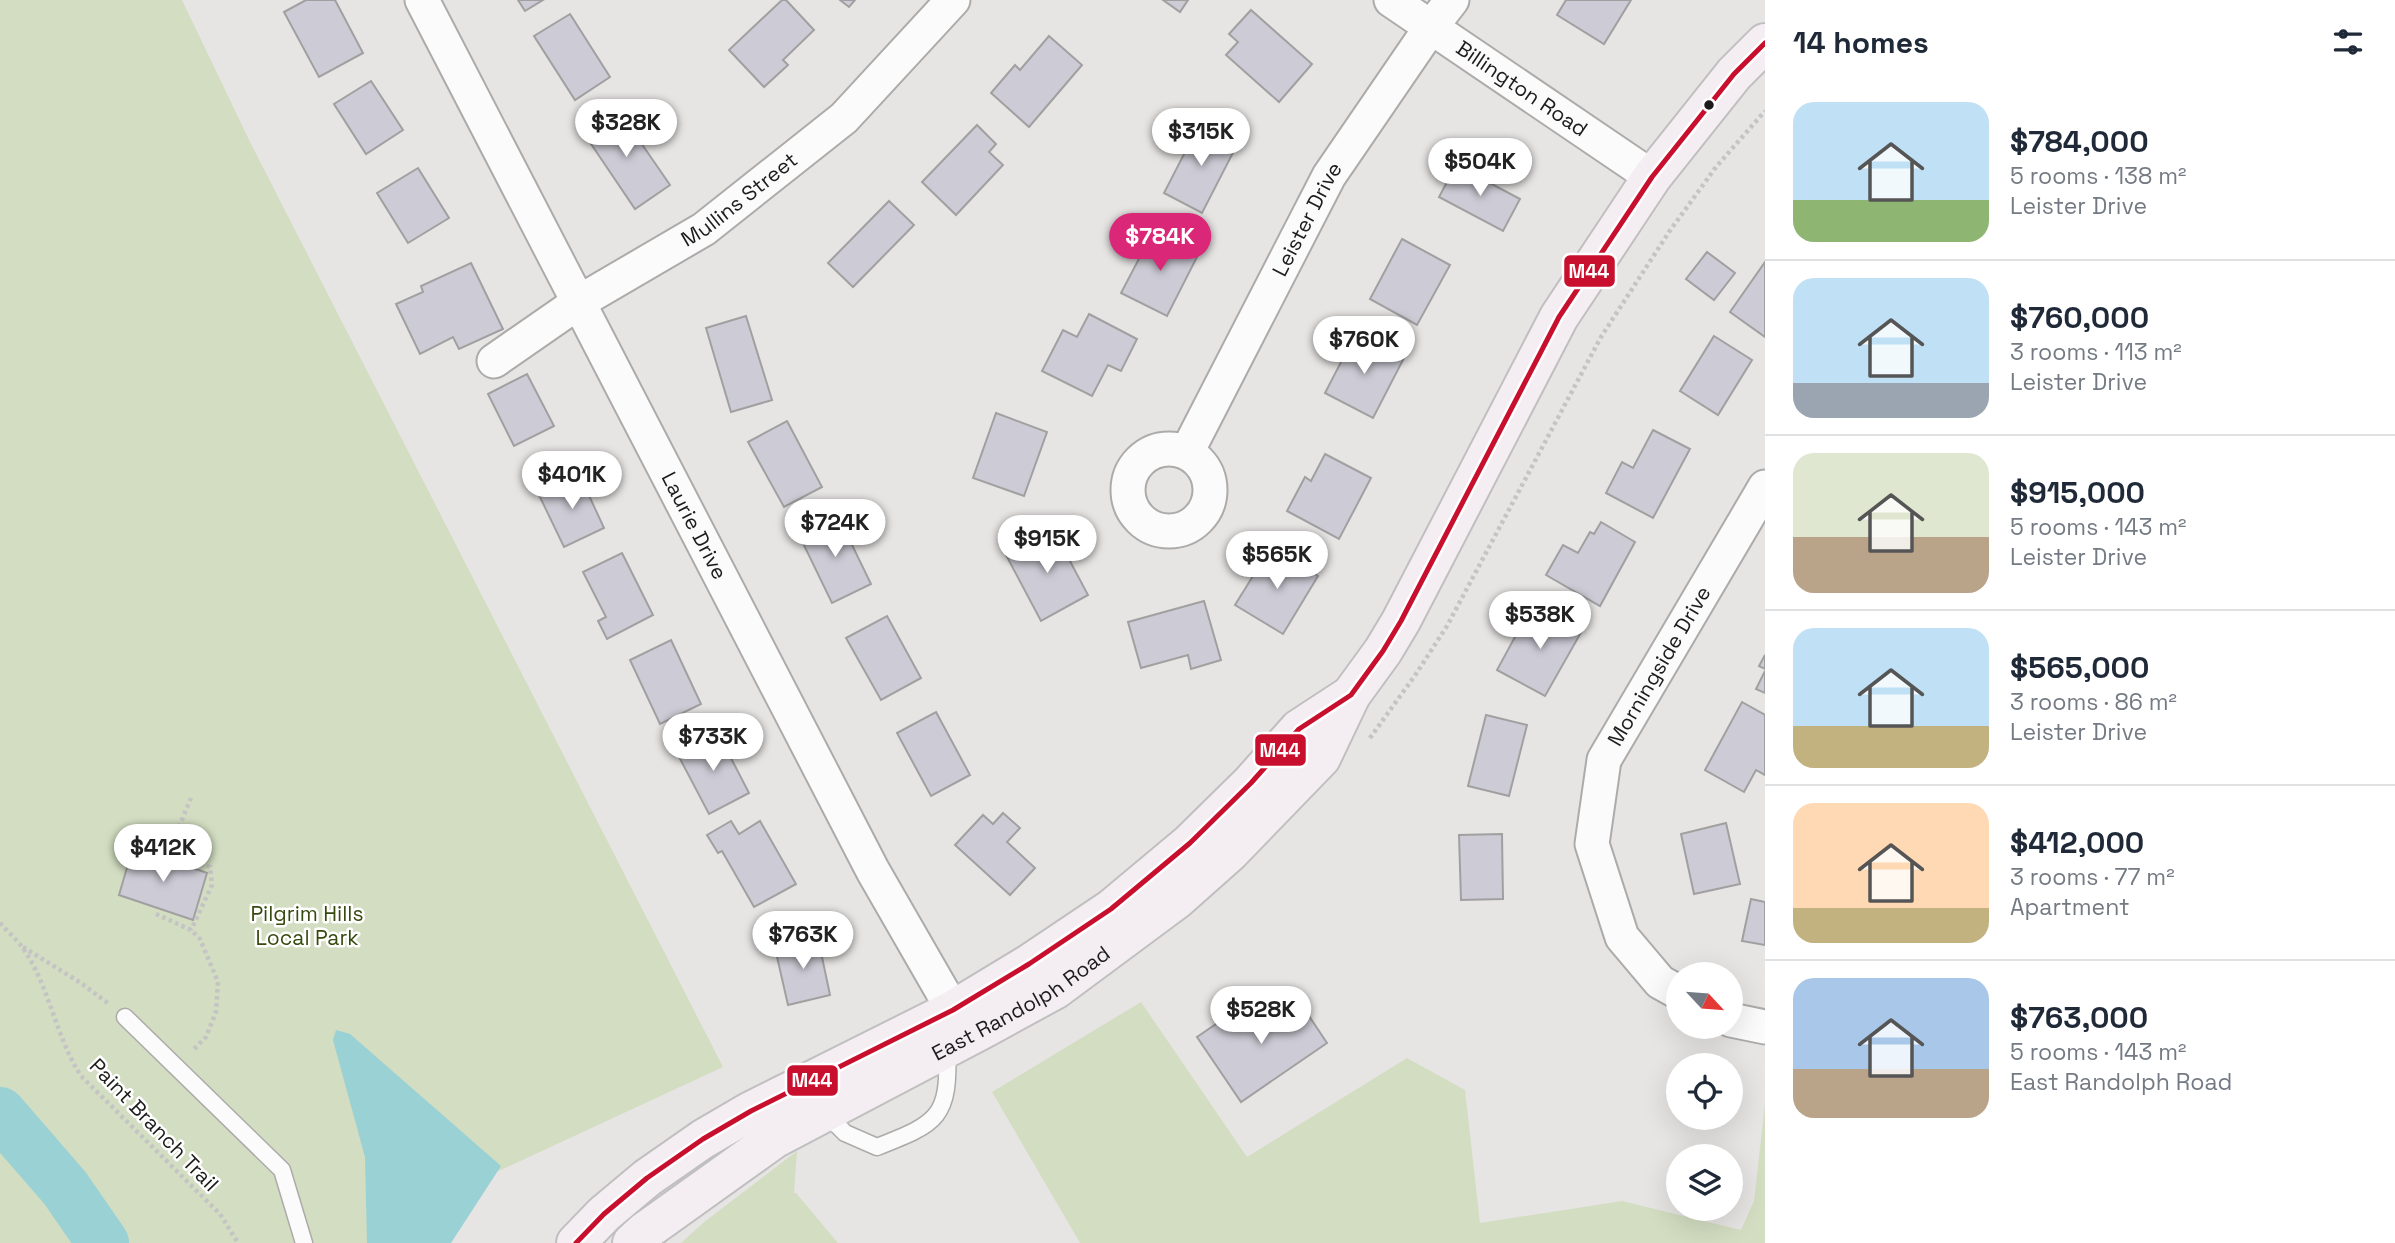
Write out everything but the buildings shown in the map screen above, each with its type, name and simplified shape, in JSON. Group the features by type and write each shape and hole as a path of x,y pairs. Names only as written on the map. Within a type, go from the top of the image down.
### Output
{"main road":[{"name":"East Randolph Road","path":"632,1243 774,1139 1056,989 1176,900 1230,852 1321,758 1351,695 1401,621 1559,317 1652,177 1734,74 1765,43"},
{"name":"East Randolph Road","path":"576,1243 604,1214 647,1178 702,1139 751,1111 953,1010 1029,964 1111,909 1190,843 1251,783 1299,729 1351,695"}],"street":[{"name":"Laurie Drive","path":"422,0 873,872 953,1010"},
{"name":"Mullins Street","path":"494,361 579,302 704,229 844,118 953,0"},
{"name":"Billington Road","path":"1391,0 1652,177"},
{"name":"Leister Drive","path":"1187,452 1329,176 1452,0"},
{"name":"Morningside Drive","path":"1666,985 1660,982 1622,937 1592,844 1604,760 1765,487"},
{"path":"1743,1022 1765,1027"}],"lane":[{"path":"125,1017 282,1170 304,1243"},
{"path":"825,1112 845,1133 877,1147 917,1131 937,1116 944,1099 948,1077 947,1048"}],"path":[{"path":"191,799 169,851 210,867 212,885 191,930"},
{"path":"156,914 191,930 200,939 218,982 216,1012 206,1037 177,1066"},
{"name":"Paint Branch Trail","path":"0,923 22,947 81,983 125,1017"},
{"name":"Paint Branch Trail","path":"22,947 49,1003 67,1055 81,1076 220,1214 238,1243"}],"green space":[{"name":"Pilgrim Hills Local Park","path":"0,0 182,0 251,144 723,1067 475,1182 442,1243 0,1243"},
{"path":"1141,1002 1247,1157 1407,1058 1465,1090 1480,1223 1622,1201 1666,1212 1666,1221 1704,1221 1741,1230 1754,1201 1765,1104 1765,1243 1080,1243 992,1092"},
{"path":"797,1151 794,1193 838,1243 681,1243 703,1223"}],"water":[{"path":"336,1030 350,1034 501,1166 451,1243 367,1243 365,1157 333,1040"}],"waterway":[{"path":"0,1113 65,1188 103,1243"}],"transit line":[{"name":"M44","path":"576,1243 604,1214 647,1178 703,1139 751,1111 953,1010 1029,964 1111,909 1190,843 1251,783 1299,729 1351,695 1401,621 1559,317 1652,177 1734,74 1765,43"}]}
